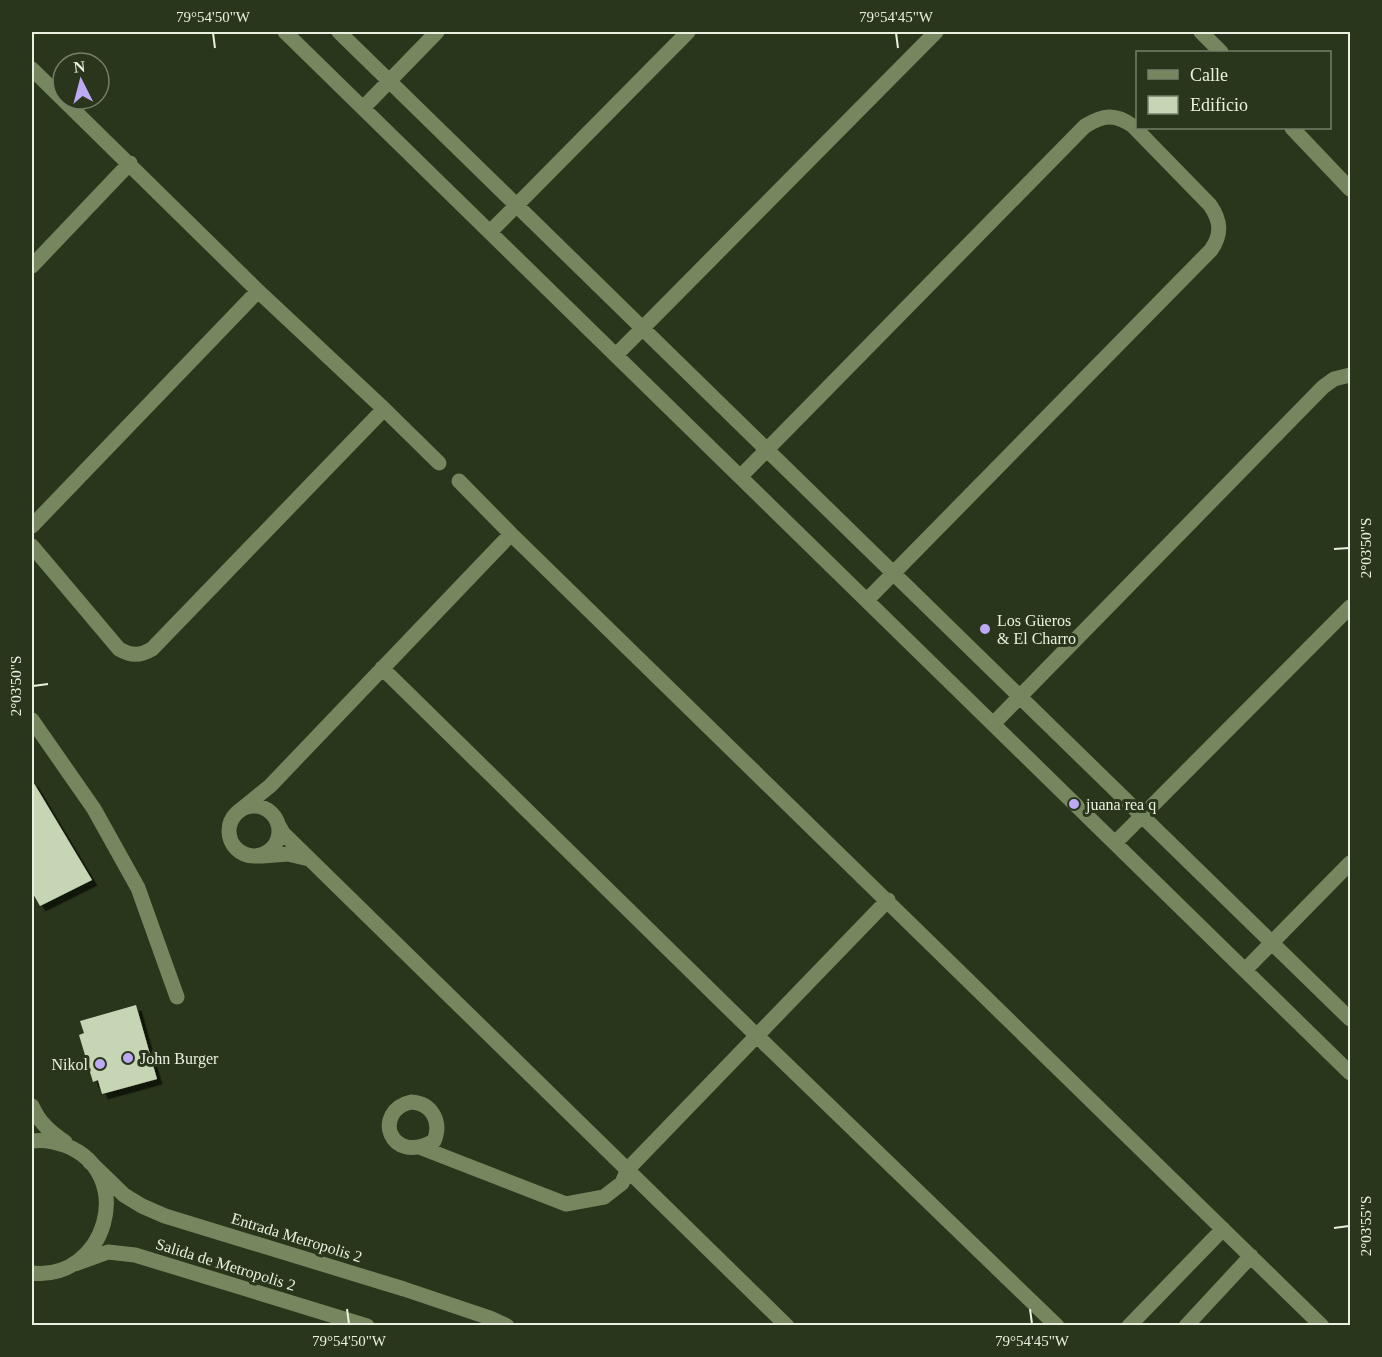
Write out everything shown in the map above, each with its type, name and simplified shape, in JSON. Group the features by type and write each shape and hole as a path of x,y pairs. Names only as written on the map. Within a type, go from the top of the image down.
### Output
{"street":[{"path":"285,32 1350,1073"},
{"path":"339,32 1350,1019"},
{"path":"363,108 437,32"},
{"path":"490,232 688,32"},
{"path":"616,355 936,32"},
{"path":"1201,32 1220,51"},
{"path":"32,69 258,291 439,463"},
{"path":"741,477 1085,126 1096,119 1108,116 1122,118 1133,126 1210,205 1218,216 1220,229 1217,241 1211,250 867,600"},
{"path":"1293,129 1350,189"},
{"path":"32,266 130,163"},
{"path":"32,525 258,291"},
{"path":"993,724 1323,387 1334,379 1350,375"},
{"path":"32,546 119,649 135,655 143,654 152,650 384,409"},
{"path":"459,481 1322,1326"},
{"path":"312,861 298,855 256,856 241,852 231,841 230,825 239,811 270,786 512,534"},
{"path":"1115,843 1350,607"},
{"path":"382,668 756,1035 1058,1326"},
{"path":"32,720 94,809 138,888 177,997"},
{"path":"270,786 268,796 283,833 787,1326"},
{"path":"239,811 254,806 262,807 277,822 279,834 272,849 256,856"},
{"path":"1245,970 1350,863"},
{"path":"422,1148 566,1204 604,1197 622,1183 628,1169 888,900"},
{"name":"Entrada Metropolis 2","path":"32,1106 37,1117 47,1129 75,1149 124,1195 142,1206 165,1216 404,1289 507,1326"},
{"path":"32,1141 57,1142 75,1149"},
{"path":"75,1264 91,1250 102,1233 106,1215 106,1195 100,1177 89,1161"},
{"path":"1129,1326 1223,1229"},
{"name":"Salida de Metropolis 2","path":"32,1273 55,1272 108,1252 135,1255 368,1326"},
{"path":"1186,1326 1251,1256"}],"building":[{"path":"32,780 92,880 40,906 32,892"},
{"path":"136,1005 157,1079 102,1094 98,1080 93,1082 79,1035 84,1033 80,1021"}],"place":[{"name":"Los Güeros & El Charro","path":"985,629"},
{"name":"juana rea q","path":"1074,804"},
{"name":"John Burger","path":"128,1058"},
{"name":"Nikol","path":"100,1064"}]}
